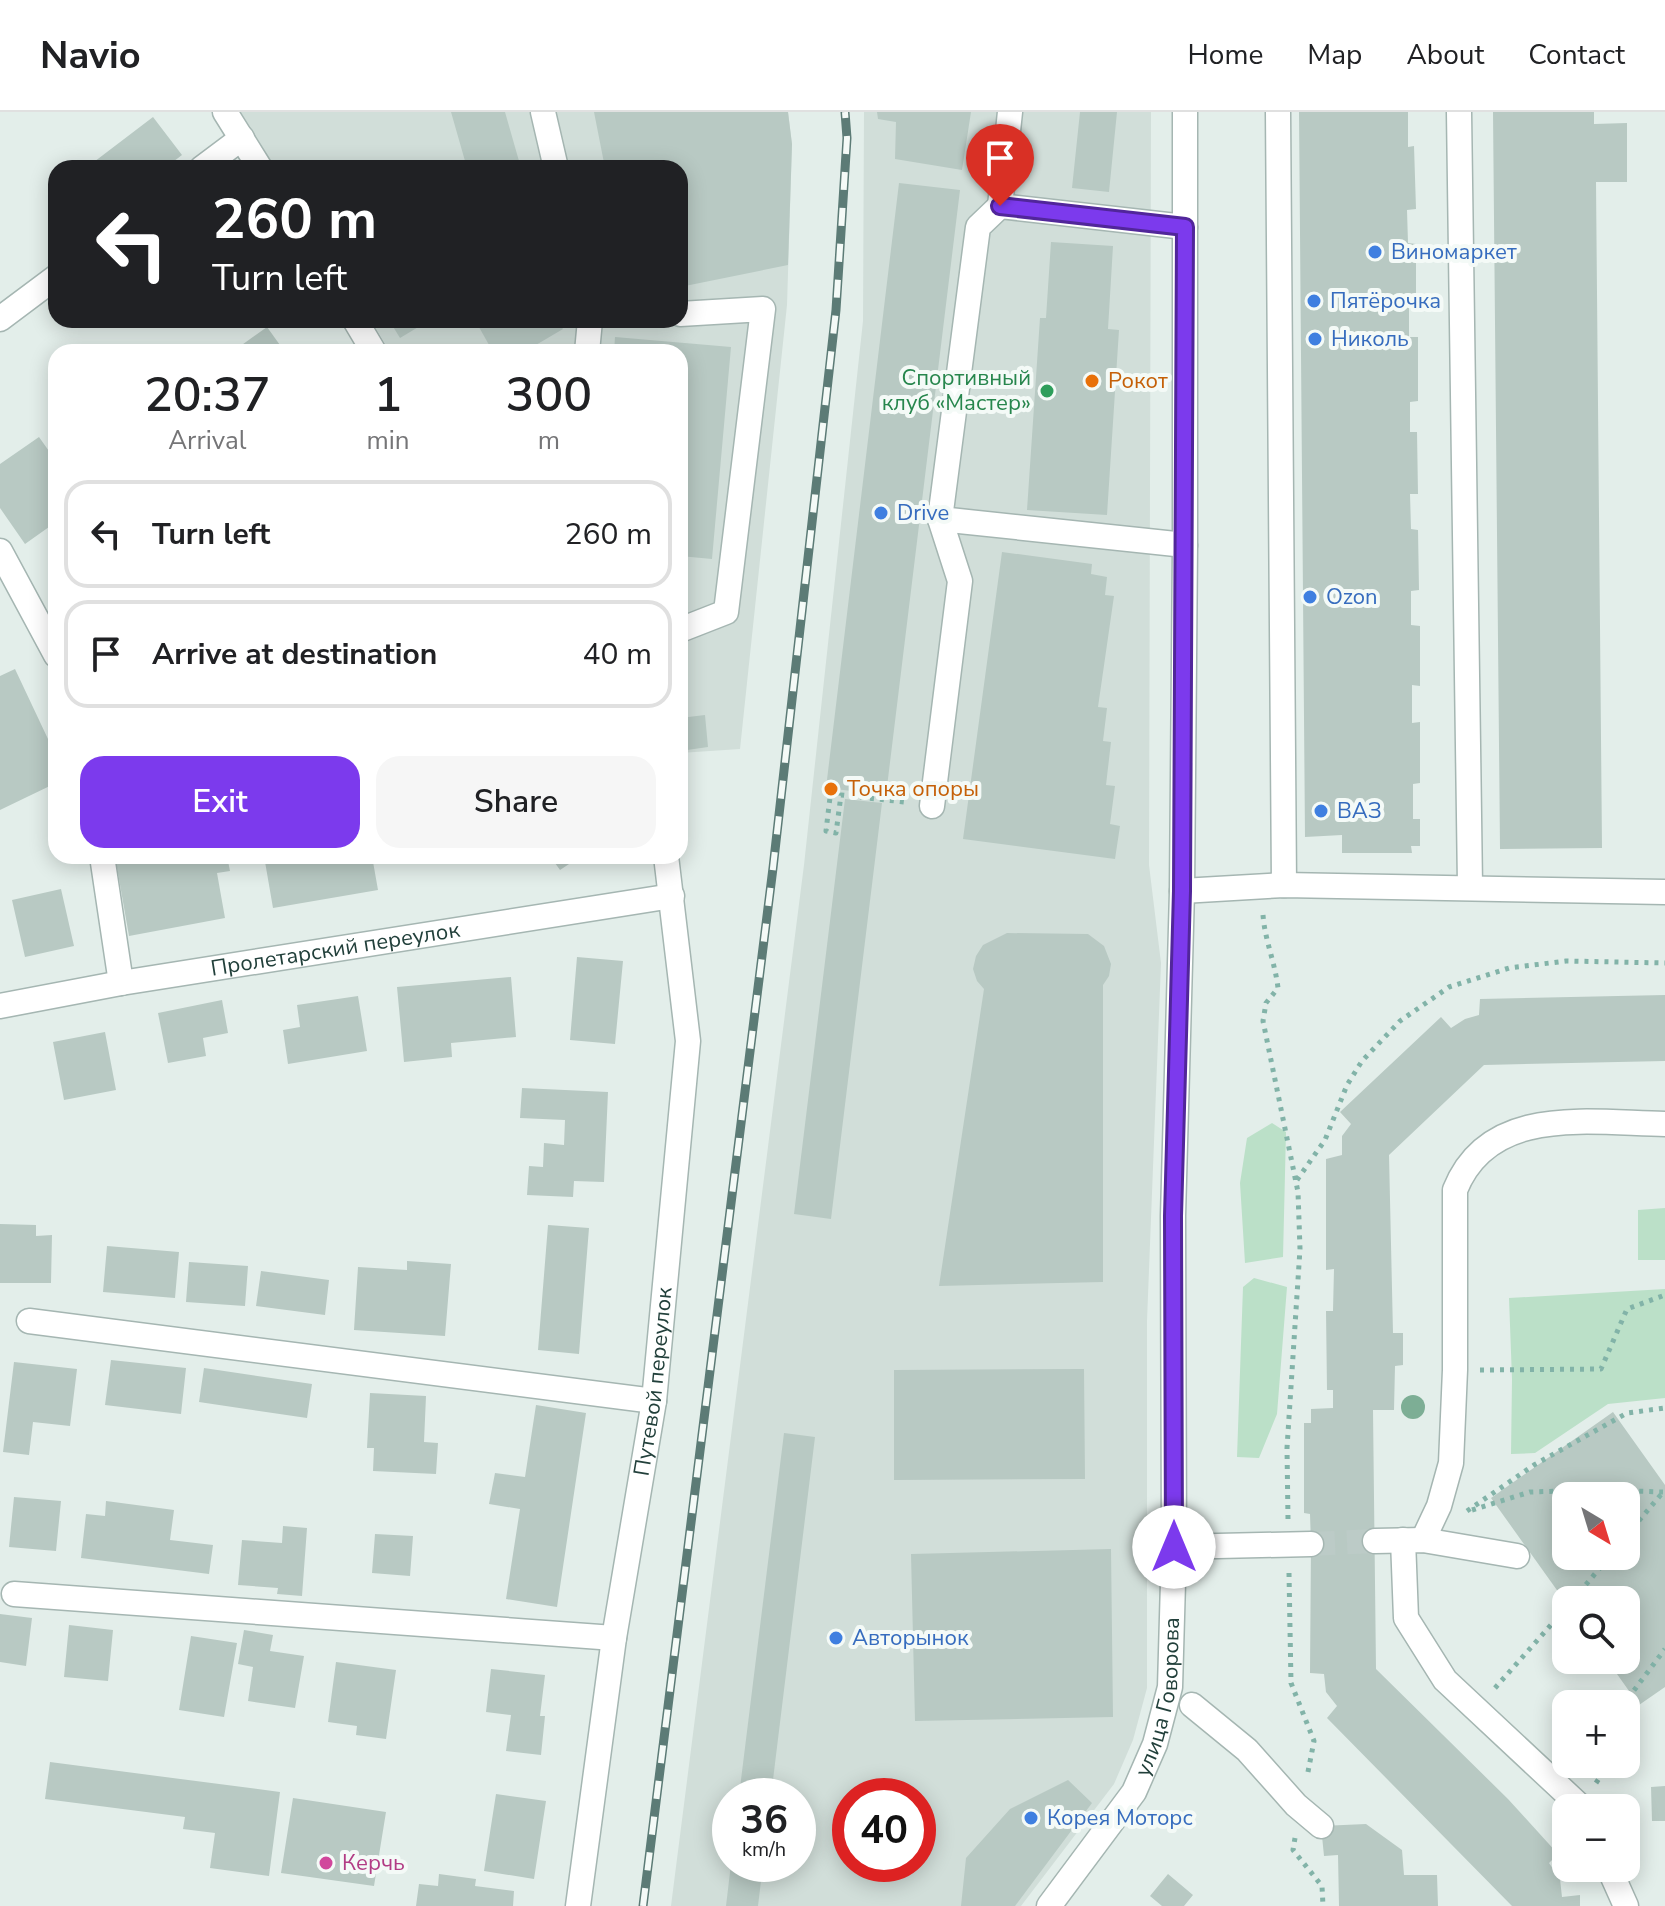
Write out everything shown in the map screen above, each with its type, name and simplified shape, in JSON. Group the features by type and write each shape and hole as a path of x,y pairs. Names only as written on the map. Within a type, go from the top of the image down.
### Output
{"street":[{"path":"225,112 255,160"},
{"path":"543,112 554,160"},
{"path":"932,806 960,581 940,519 978,227 1000,206 1010,112"},
{"name":"улица Говорова","path":"1049,1906 1134,1792 1155,1744 1170,1687 1174,1547 1173,1216 1182,891 1185,112"},
{"path":"1273,886 1278,112"},
{"path":"1459,112 1470,886"},
{"path":"213,160 242,138"},
{"path":"1000,206 1185,227"},
{"path":"0,319 48,283"},
{"path":"688,314 763,309 726,612 688,627"},
{"path":"940,519 1185,545"},
{"path":"0,551 48,640"},
{"path":"103,864 121,983"},
{"name":"Путевой переулок","path":"578,1906 614,1638 654,1401 688,1041 667,864"},
{"path":"1182,891 1273,886 1470,886 1665,892"},
{"name":"Пролетарский переулок","path":"0,1006 121,983 672,896"},
{"path":"1567,1794 1445,1680 1406,1618 1413,1540 1439,1506 1451,1463 1455,1370 1455,1190 1461,1173 1475,1157 1491,1142 1516,1130 1547,1122 1665,1124"},
{"path":"29,1321 654,1401"},
{"path":"1375,1541 1413,1540 1517,1556"},
{"path":"1174,1547 1300,1544"},
{"path":"14,1594 614,1638"},
{"path":"1192,1705 1247,1750 1296,1805 1321,1826"},
{"path":"1615,1882 1626,1906"}],"path":[{"path":"831,789 826,831 836,833 841,795 932,806"},
{"path":"1273,886 1264,938 1276,965 1278,988 1266,1003 1263,1021 1297,1181 1300,1249 1287,1448 1300,1544 1291,1608 1289,1668 1291,1683 1314,1741"},
{"path":"1297,1181 1325,1140 1347,1085 1362,1061 1400,1021 1449,987 1509,968 1566,961 1665,963"},
{"path":"1455,1370 1601,1369 1627,1309 1665,1295"},
{"path":"1413,1540 1467,1511 1534,1465 1627,1413 1665,1408"},
{"path":"1467,1511 1530,1492 1664,1492"},
{"path":"1640,1520 1664,1492"},
{"path":"1585,1586 1598,1570"},
{"path":"1477,1708 1552,1624"},
{"path":"1634,1690 1665,1649"}],"shaded area":[{"path":"240,112 788,112 792,145 787,305 740,749 688,752 688,344 385,344 376,328 688,328 688,160 270,160"},
{"path":"864,112 1151,112 1149,865 1161,963 1147,1321 1147,1688 1133,1740 1114,1784 1021,1906 671,1906 804,865 863,321"}],"green space":[{"path":"1272,1123 1286,1132 1283,1257 1245,1263 1240,1183 1247,1138"},
{"path":"1665,1208 1665,1260 1638,1260 1638,1210"},
{"path":"1254,1278 1287,1287 1277,1414 1259,1458 1237,1457 1243,1287"},
{"path":"1665,1289 1665,1398 1608,1404 1535,1453 1511,1454 1509,1298"}],"building":[{"path":"451,112 505,112 519,160 465,160"},
{"path":"594,112 788,112 792,144 788,265 688,285 688,160 603,160"},
{"path":"877,112 971,112 962,170 895,159 896,122 878,119"},
{"path":"1080,112 1117,112 1109,192 1072,188"},
{"path":"1299,112 1408,112 1408,147 1414,146 1416,209 1407,210 1408,243 1416,244 1416,303 1409,304 1409,337 1418,337 1418,401 1410,402 1410,432 1417,432 1418,494 1410,494 1411,529 1418,530 1419,590 1411,591 1411,625 1420,626 1420,686 1412,685 1412,723 1420,722 1420,783 1413,784 1413,819 1420,819 1420,846 1411,846 1412,853 1342,853 1342,835 1305,837"},
{"path":"1493,112 1594,112 1594,124 1627,123 1627,182 1596,182 1602,848 1500,849"},
{"path":"153,117 182,155 175,160 97,160"},
{"path":"899,183 960,190 886,795 826,788"},
{"path":"1051,242 1113,246 1108,329 1119,330 1107,515 1027,510 1040,318 1046,318"},
{"path":"268,328 279,344 243,344"},
{"path":"394,328 417,328 400,338"},
{"path":"480,328 563,329 538,344 488,344"},
{"path":"615,337 731,347 712,559 688,557 688,344 615,344"},
{"path":"39,437 48,450 48,528 25,544 0,508 0,464"},
{"path":"1002,552 1092,564 1091,574 1107,577 1105,595 1114,596 1098,707 1107,708 1103,741 1111,742 1106,785 1115,786 1110,824 1120,826 1115,859 963,839"},
{"path":"15,669 48,739 48,787 0,810 0,676"},
{"path":"705,715 708,747 688,750 688,717"},
{"path":"845,799 882,803 831,1219 794,1214"},
{"path":"116,864 229,864 230,871 217,873 225,918 129,936"},
{"path":"265,864 373,864 378,890 273,908"},
{"path":"61,889 74,946 25,957 12,900"},
{"path":"1007,933 1088,934 1104,946 1111,964 1109,976 1103,985 1103,1282 939,1286 984,989 973,969 983,945"},
{"path":"577,957 623,961 615,1044 570,1040"},
{"path":"511,977 516,1037 451,1043 452,1057 404,1062 397,987"},
{"path":"1665,995 1665,1061 1484,1065 1389,1155 1393,1333 1403,1333 1403,1365 1395,1366 1394,1410 1373,1410 1376,1669 1508,1799 1552,1847 1549,1863 1552,1882 1560,1882 1562,1897 1580,1895 1580,1906 1512,1906 1327,1718 1337,1706 1326,1692 1324,1674 1310,1673 1311,1544 1310,1514 1304,1513 1304,1423 1311,1423 1311,1409 1333,1408 1333,1390 1327,1390 1326,1311 1333,1311 1334,1269 1326,1270 1326,1159 1342,1155 1342,1136 1351,1124 1340,1112 1441,1017 1451,1028 1479,1015 1480,999"},
{"path":"358,996 367,1051 288,1064 283,1030 300,1027 297,1005"},
{"path":"222,1000 228,1033 203,1038 206,1056 168,1063 158,1013"},
{"path":"105,1032 116,1090 64,1100 53,1042"},
{"path":"522,1088 608,1092 604,1182 574,1181 573,1197 527,1195 529,1166 543,1167 544,1143 564,1145 565,1120 520,1118"},
{"path":"0,1224 36,1225 36,1236 52,1235 51,1283 0,1283"},
{"path":"548,1225 589,1228 579,1354 538,1350"},
{"path":"107,1246 179,1252 175,1298 103,1292"},
{"path":"407,1261 451,1264 445,1336 354,1330 358,1267 407,1270"},
{"path":"189,1262 248,1266 245,1306 186,1302"},
{"path":"261,1271 329,1280 325,1315 256,1306"},
{"path":"111,1360 186,1368 181,1414 105,1405"},
{"path":"14,1362 77,1369 70,1426 33,1422 29,1455 3,1452"},
{"path":"204,1368 312,1384 307,1418 199,1402"},
{"path":"1084,1369 1085,1479 894,1480 894,1370"},
{"path":"370,1393 426,1396 424,1442 438,1443 436,1474 373,1471 374,1448 367,1448"},
{"path":"536,1405 586,1413 557,1607 506,1599 520,1509 489,1504 495,1473 525,1477"},
{"path":"1613,1412 1665,1485 1665,1687 1640,1704 1640,1690 1628,1690 1617,1674 1640,1674 1640,1586 1554,1586 1491,1498"},
{"path":"784,1433 815,1437 773,1778 741,1778"},
{"path":"14,1497 61,1501 56,1551 9,1547"},
{"path":"106,1501 174,1510 170,1540 213,1545 209,1574 81,1558 86,1514 105,1516"},
{"path":"283,1526 307,1528 302,1596 277,1594 278,1588 238,1585 242,1540 282,1543"},
{"path":"375,1534 413,1536 410,1576 372,1573"},
{"path":"1111,1549 1113,1717 915,1721 911,1554"},
{"path":"0,1614 32,1618 26,1666 0,1662"},
{"path":"69,1625 113,1630 108,1681 64,1677"},
{"path":"244,1630 273,1635 270,1651 304,1656 295,1708 248,1701 253,1667 238,1664"},
{"path":"191,1636 237,1643 224,1717 179,1710"},
{"path":"336,1662 396,1670 386,1739 356,1735 357,1726 328,1722"},
{"path":"491,1669 545,1675 540,1716 545,1716 541,1755 506,1751 511,1715 486,1712"},
{"path":"50,1762 280,1792 269,1876 210,1868 215,1833 183,1829 185,1817 45,1799"},
{"path":"1068,1780 1092,1803 1015,1906 961,1906 966,1858 1010,1809"},
{"path":"1665,1786 1665,1821 1652,1821 1651,1787"},
{"path":"496,1794 546,1801 534,1879 484,1871"},
{"path":"293,1798 386,1812 374,1886 281,1873"},
{"path":"1366,1824 1402,1850 1404,1875 1437,1875 1438,1906 1339,1906 1338,1855 1324,1856 1321,1826"},
{"path":"439,1874 476,1879 475,1886 514,1891 513,1906 416,1906 419,1884 438,1886"},
{"path":"1168,1874 1193,1895 1184,1906 1162,1906 1150,1896"},
{"path":"729,1882 761,1882 758,1906 726,1906"}],"tunnel":[{"path":"1311,1544 1375,1541"}],"railway":[{"path":"643,1906 773,868 836,310 847,138 845,112"}],"place":[{"name":"Виномаркет","path":"1375,252"},
{"name":"Пятёрочка","path":"1314,301"},
{"name":"Николь","path":"1315,339"},
{"name":"Рокот","path":"1092,381"},
{"name":"Спортивный клуб «Мастер»","path":"1047,391"},
{"name":"Drive","path":"881,513"},
{"name":"Ozon","path":"1310,597"},
{"name":"Точка опоры","path":"831,789"},
{"name":"ВАЗ","path":"1321,811"},
{"name":"Авторынок","path":"836,1638"},
{"name":"Корея Моторс","path":"1031,1818"},
{"name":"Керчь","path":"326,1863"}],"route":[{"path":"1000,206 1185,227 1182,891 1173,1216 1174,1547"}]}
